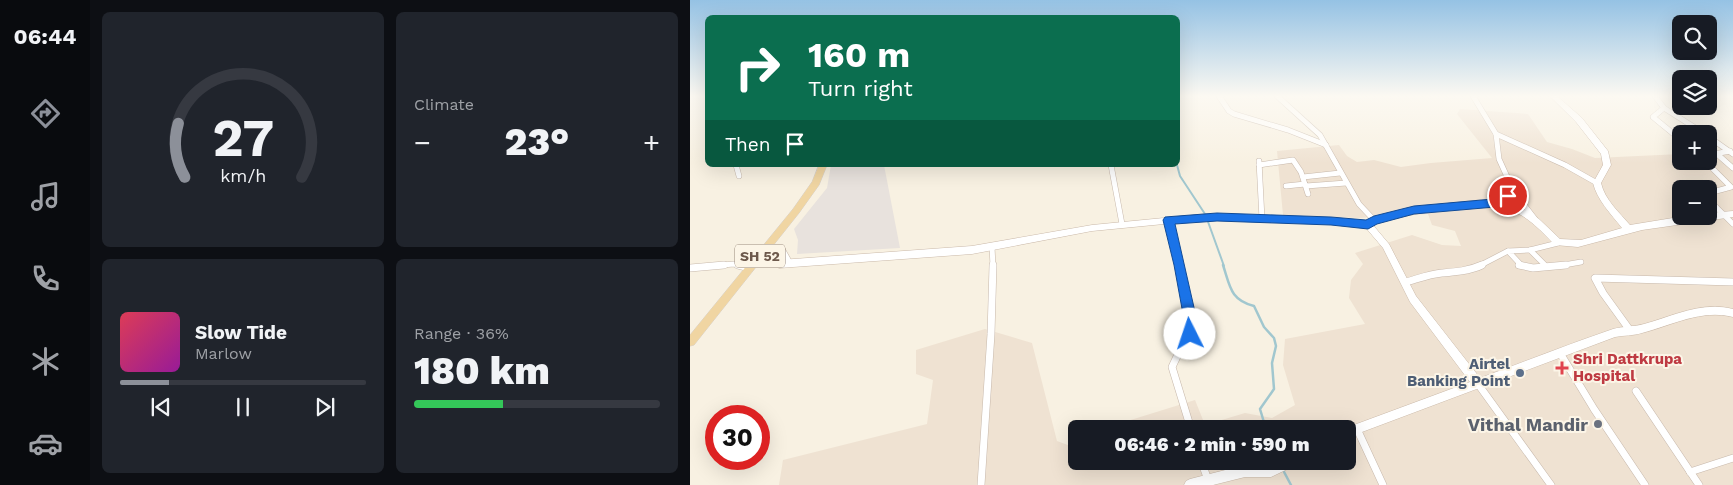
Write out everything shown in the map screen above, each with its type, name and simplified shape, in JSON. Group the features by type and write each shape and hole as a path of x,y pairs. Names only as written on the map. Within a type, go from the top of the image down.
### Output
{"main road":[{"name":"SH 52","path":"690,342 765,250 816,183 822,167"}],"street":[{"path":"1250,119 1288,130 1326,145"},
{"path":"1304,119 1326,145 1340,173 1386,246 1413,299 1478,384 1551,485"},
{"path":"1486,119 1496,134 1499,159 1514,192 1527,210 1558,243"},
{"path":"1578,119 1605,153 1607,165 1597,183"},
{"path":"1655,119 1672,133"},
{"path":"1496,134 1565,164 1597,183 1603,198 1628,229"},
{"path":"1717,142 1731,152"},
{"path":"1717,154 1731,152"},
{"path":"1717,154 1733,168"},
{"path":"1262,219 1259,163 1280,163 1290,159 1303,177 1308,194"},
{"path":"737,167 739,176"},
{"path":"1111,167 1122,224"},
{"path":"1715,170 1732,186"},
{"path":"1303,177 1340,173"},
{"path":"1286,186 1346,183"},
{"path":"1717,191 1732,186"},
{"path":"1495,203 1514,192"},
{"path":"790,263 781,247 765,250 767,257 772,261 790,263 935,254 992,247 1122,224 1205,217 1371,222 1414,210 1495,203 1516,209 1539,222"},
{"path":"1717,206 1729,214 1733,224"},
{"path":"1406,282 1442,273 1449,274 1476,268 1508,251 1530,250 1567,242 1580,244 1628,229 1664,222 1678,222 1729,214"},
{"path":"1169,220 1192,325 1190,334 1172,366 1188,420"},
{"path":"981,485 994,275 992,247"},
{"path":"1530,250 1546,267"},
{"path":"1508,251 1522,267 1560,267 1581,262"},
{"path":"690,268 734,264 750,268"},
{"path":"1629,329 1603,293 1596,278 1733,282"},
{"path":"1383,485 1358,428 1629,329 1640,329 1712,310 1733,313"},
{"path":"1560,353 1645,485"},
{"path":"1636,392 1699,485"},
{"path":"1690,472 1733,458"},
{"path":"1204,470 1208,482"},
{"path":"1190,485 1208,482 1245,471 1273,470"}],"shaded area":[{"path":"1461,119 1531,119 1547,142 1595,158 1672,154 1672,170 1717,170 1717,153 1733,152 1733,485 779,485 783,460 927,424 933,380 916,374 916,350 985,329 1032,343 1057,441 1068,445 1068,470 1356,470 1356,420 1222,420 1245,413 1272,418 1295,405 1283,365 1285,339 1365,324 1349,298 1351,280 1363,264 1355,253 1412,235 1442,245 1461,246 1455,231 1432,225 1428,214 1359,218 1283,215 1277,151 1339,145 1347,156 1357,162 1374,160 1401,167 1492,158"},
{"path":"831,167 884,167 900,248 797,254 798,240 794,229 827,188"},
{"path":"1195,400 1203,420 1131,420"}],"waterway":[{"path":"1178,167 1180,176 1205,214"},
{"path":"1207,219 1224,266"},
{"path":"1223,265 1235,296 1254,306 1264,327 1274,338 1276,346 1272,363 1274,389 1260,409 1263,420"},
{"path":"1283,470 1291,485"}],"place":[{"name":"Shri Dattkrupa Hospital","path":"1562,368"},
{"name":"Airtel Banking Point","path":"1520,373"},
{"name":"Vithal Mandir","path":"1598,424"}],"route":[{"path":"1190,334 1192,325 1169,220 1217,217 1368,224 1374,220 1414,210 1495,203 1508,196"}]}
